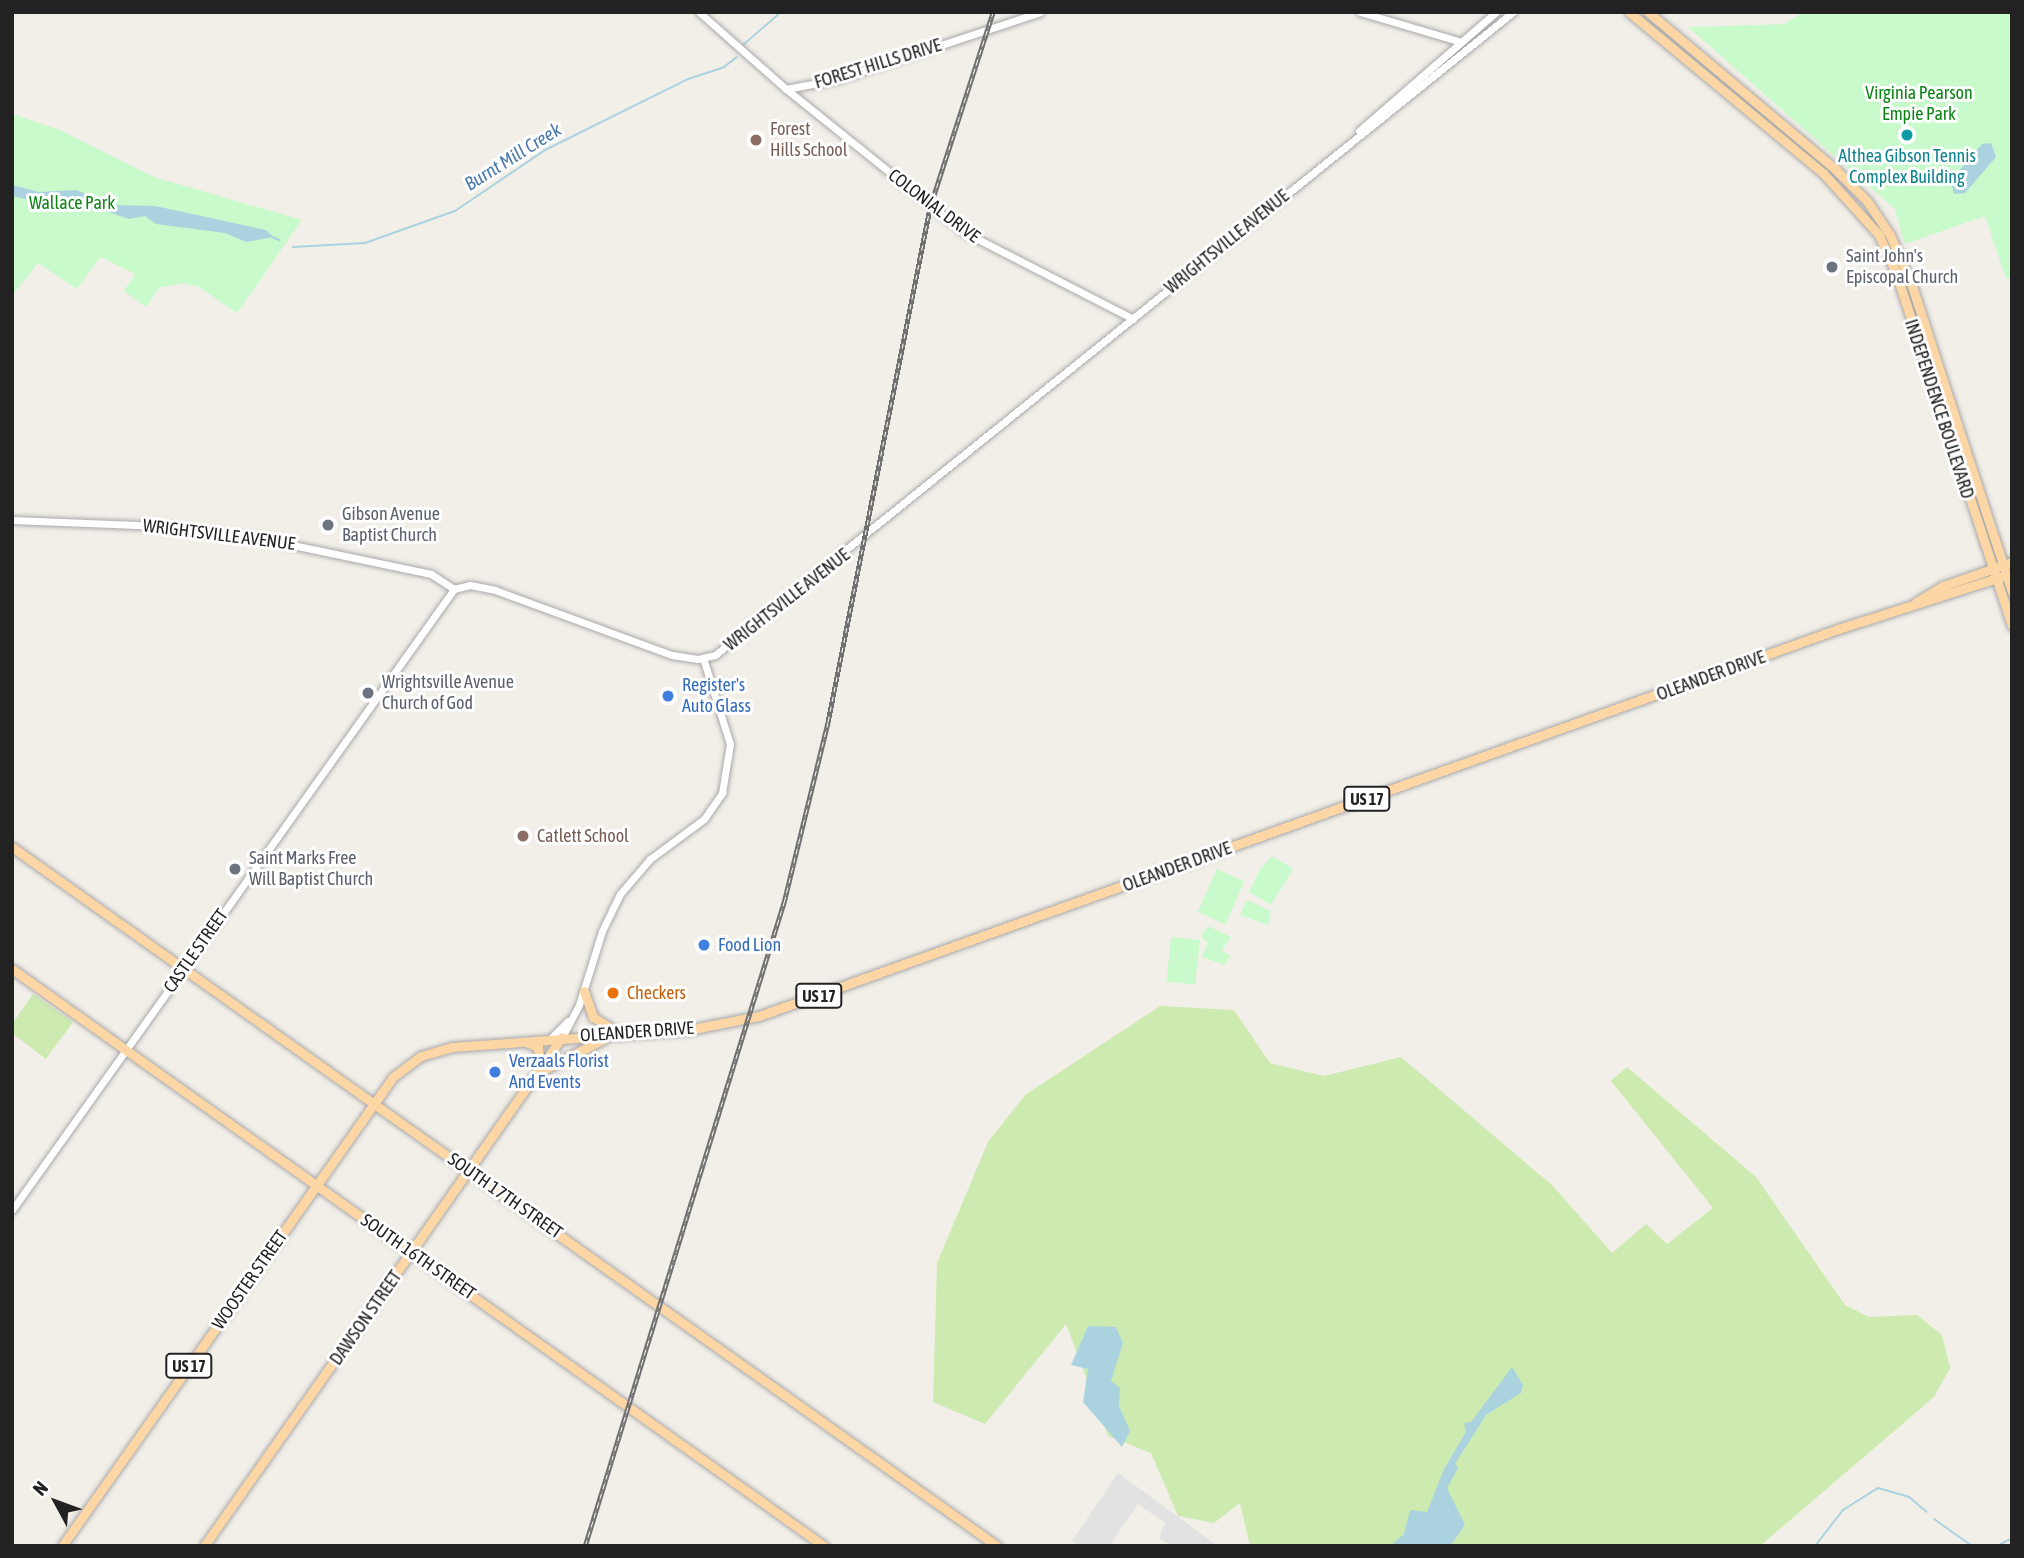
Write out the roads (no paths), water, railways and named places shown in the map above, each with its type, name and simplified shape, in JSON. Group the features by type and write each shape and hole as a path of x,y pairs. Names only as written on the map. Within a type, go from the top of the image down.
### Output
{"main road":[{"name":"INDEPENDENCE BOULEVARD","path":"1629,12 1837,185 1878,235 1896,273 2012,625"},
{"name":"INDEPENDENCE BOULEVARD","path":"1648,12 1848,181 1890,234 1912,286 2008,569 2012,592"},
{"name":"OLEANDER DRIVE","path":"421,1056 452,1047 562,1037 609,1037 732,1023 776,1011 1916,602 1919,597 2008,569"},
{"name":"SOUTH 17TH STREET","path":"12,847 997,1546"},
{"name":"SOUTH 16TH STREET","path":"12,969 824,1546"},
{"path":"584,991 593,1017 624,1035"},
{"name":"DAWSON STREET","path":"204,1546 562,1037"},
{"name":"US 17","path":"537,1076 565,1055 609,1037"},
{"path":"524,1041 541,1052 537,1076"},
{"name":"WOOSTER STREET","path":"62,1546 393,1077 421,1056"}],"street":[{"path":"699,12 786,89"},
{"name":"FOREST HILLS DRIVE","path":"786,89 839,79 1040,12"},
{"path":"1360,12 1458,41"},
{"name":"WRIGHTSVILLE AVENUE","path":"1354,137 1458,41 1496,12"},
{"name":"WRIGHTSVILLE AVENUE","path":"12,520 162,526 259,538 431,574 454,589 470,585 495,590 672,655 703,658 738,640 1354,137 1513,12"},
{"name":"COLONIAL DRIVE","path":"786,89 964,232 1133,319"},
{"name":"CASTLE STREET","path":"12,1210 454,589"},
{"name":"DAWSON STREET","path":"562,1037 584,991 601,932 621,893 650,859 705,819 725,786 729,737 703,658"},
{"name":"DAWSON STREET","path":"551,1038 572,1018"}],"water":[{"path":"1991,143 1996,157 1965,193 1954,194 1951,181 1956,175 1965,181 1957,173 1982,144"},
{"path":"12,185 39,192 76,190 116,205 155,206 266,230 274,237 246,242 225,233 156,224 145,216 129,219 102,210 63,208 12,196"},
{"path":"1088,1326 1116,1327 1123,1343 1111,1381 1120,1388 1119,1406 1130,1431 1122,1447 1083,1402 1088,1369 1071,1365"},
{"path":"1512,1367 1523,1385 1521,1393 1486,1415 1455,1464 1458,1468 1447,1488 1465,1525 1450,1546 1390,1546 1404,1534 1410,1510 1427,1512 1444,1469 1466,1432 1464,1423 1471,1422"}],"waterway":[{"name":"Burnt Mill Creek","path":"743,45 781,12"},
{"name":"Burnt Mill Creek","path":"293,247 365,243 455,211 545,150 688,79 724,67 737,57"},
{"name":"Burnt Mill Creek","path":"272,237 279,240"},
{"path":"1815,1546 1843,1510 1878,1488 1909,1497 1927,1512"},
{"path":"1934,1519 1972,1546"},
{"path":"1997,1546 2012,1538"}],"railway":[{"path":"585,1546 784,902 828,721 930,207 993,12"}],"place":[{"name":"Althea Gibson Tennis Complex Building","path":"1907,135"},
{"name":"Forest Hills School","path":"756,140"},
{"name":"Saint John's Episcopal Church","path":"1832,267"},
{"name":"Gibson Avenue Baptist Church","path":"328,525"},
{"name":"Wrightsville Avenue Church of God","path":"368,693"},
{"name":"Register's Auto Glass","path":"668,696"},
{"name":"Catlett School","path":"523,836"},
{"name":"Saint Marks Free Will Baptist Church","path":"235,869"},
{"name":"Food Lion","path":"704,945"},
{"name":"Checkers","path":"613,993"},
{"name":"Verzaals Florist And Events","path":"495,1072"}],"park label":[{"name":"Virginia Pearson Empie Park","path":"1919,104"},
{"name":"Wallace Park","path":"72,203"}]}
